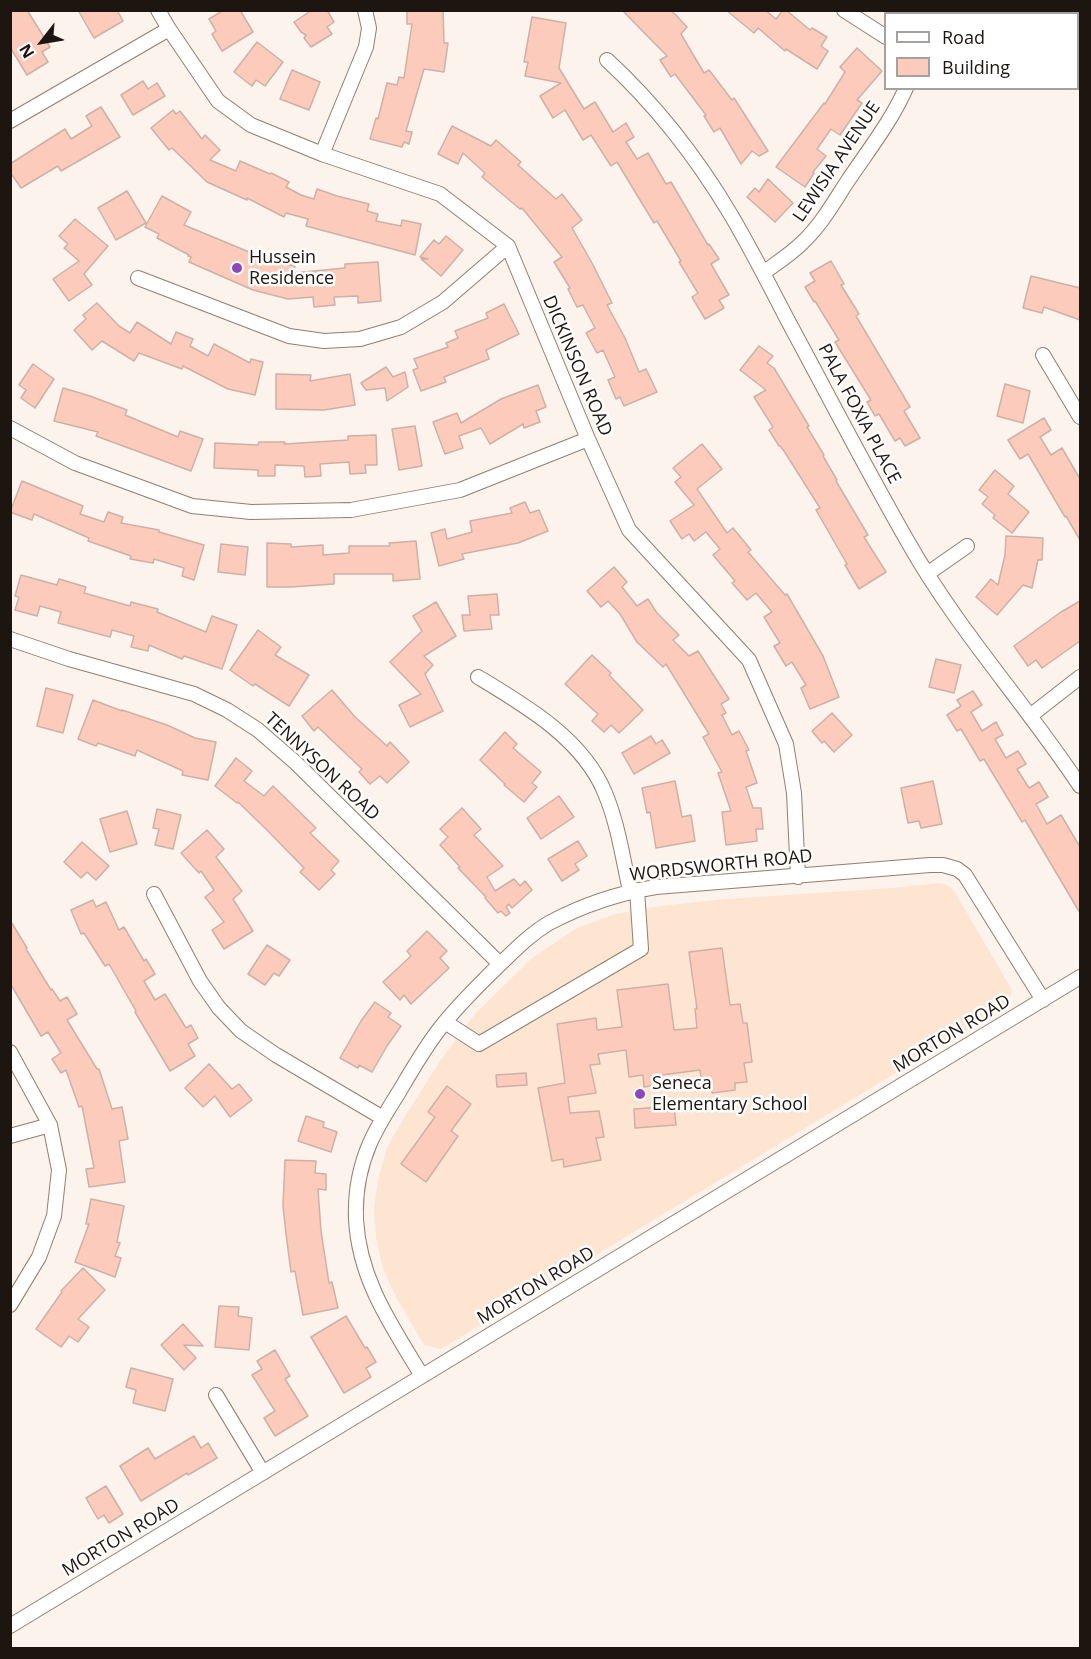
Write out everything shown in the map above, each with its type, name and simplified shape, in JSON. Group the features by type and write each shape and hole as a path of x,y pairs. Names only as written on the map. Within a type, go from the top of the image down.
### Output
{"street":[{"path":"138,279 289,336 324,341 360,339 401,327 443,302 508,246 440,194 322,154 251,125 218,101 158,10"},
{"path":"322,154 366,47 369,28 365,10"},
{"path":"844,10 884,37"},
{"path":"12,118 169,29"},
{"name":"PALA FOXIA PLACE","path":"607,60 634,85 696,161 731,215 883,498 927,574 959,622 1053,746 1080,786"},
{"name":"LEWISIA AVENUE","path":"763,273 805,240 821,221 878,136 905,90"},
{"name":"DICKINSON ROAD","path":"508,246 588,440 629,530 749,660 786,744 794,793 798,877"},
{"path":"1043,355 1080,417"},
{"path":"10,428 75,463 192,506 251,512 351,510 460,490 588,440"},
{"path":"927,574 967,546"},
{"name":"TENNYSON ROAD","path":"10,639 69,659 194,694 227,710 258,730 296,763 500,964"},
{"path":"446,1022 479,1044 641,949 633,891 616,826 604,792 585,760 559,732 524,705 478,677"},
{"path":"1030,716 1080,677"},
{"name":"WORDSWORTH ROAD","path":"422,1376 388,1321 366,1274 359,1246 356,1218 357,1193 362,1168 369,1144 383,1118 420,1058 446,1022 470,994 519,945 548,924 579,908 633,891 656,887 944,865 957,869 970,883 1043,1000"},
{"path":"154,894 200,981 219,1008 241,1031 276,1055 383,1118"},
{"name":"MORTON ROAD","path":"10,1626 1080,977"},
{"path":"10,1052 50,1125 59,1170 54,1216 39,1257 10,1305"},
{"path":"10,1136 50,1125"},
{"path":"216,1395 263,1473"}],"shaded area":[{"name":"Seneca Elementary School","path":"939,883 947,885 954,891 1012,990 1008,1005 441,1349 424,1345 397,1299 383,1269 376,1237 374,1208 378,1180 387,1148 440,1061 475,1014 532,958 577,928 615,914 725,899"}],"building":[{"path":"10,10 27,10 50,47 42,52 48,62 27,75 10,47"},
{"path":"78,10 117,10 123,21 94,38"},
{"path":"224,10 240,10 253,32 222,51 212,34 216,31 209,19"},
{"path":"312,10 327,10 334,22 327,27 332,34 311,47 304,38 306,35 294,22"},
{"path":"407,10 443,10 444,43 448,43 444,72 424,69 406,131 412,132 409,144 404,142 402,147 370,139 376,118 378,119 387,83 397,85 399,77 404,78 412,24 407,24"},
{"path":"622,10 671,10 687,27 681,34 704,73 709,70 732,100 734,98 768,151 759,156 752,151 741,164 720,128 714,132 704,116 706,115 675,74 671,77 660,60 667,56"},
{"path":"726,10 765,10 776,19 783,10 786,10 810,30 812,28 827,37 821,46 828,51 817,69 786,49 785,51 758,28 754,33"},
{"path":"532,17 566,23 559,68 584,109 595,102 613,132 626,123 634,137 626,142 637,159 648,153 666,184 671,182 708,245 719,259 711,264 729,295 719,300 724,308 705,319 692,297 698,293 679,262 681,261 657,221 654,223 617,162 611,166 591,135 583,140 565,110 553,118 540,96 561,83 525,76 528,62 524,62"},
{"path":"257,42 283,62 265,86 256,80 252,86 234,72"},
{"path":"857,48 882,71 857,100 862,103 840,135 831,129 817,149 826,156 805,187 776,167 825,104 845,72 840,67"},
{"path":"292,70 320,82 309,110 280,99"},
{"path":"143,81 148,89 157,83 165,96 133,115 121,95"},
{"path":"101,107 120,137 61,171 58,166 21,188 10,172 10,164 65,129 71,139 92,126 86,116"},
{"path":"173,110 176,114 180,111 202,139 205,135 220,150 210,160 236,171 240,161 289,182 286,187 314,199 317,189 369,204 367,211 378,214 376,221 401,226 402,220 421,224 415,255 306,226 308,219 286,213 284,217 247,198 247,200 207,182 172,148 169,150 151,128"},
{"path":"452,126 491,146 496,140 521,162 518,165 556,199 562,194 582,220 572,228 612,303 607,305 625,338 639,372 646,369 657,392 624,406 620,397 616,399 608,380 615,377 603,350 597,353 586,333 595,328 583,305 577,307 568,289 570,288 554,262 562,257 522,208 520,209 482,177 485,173 463,153 458,164 438,154"},
{"path":"768,179 793,203 775,222 747,197 755,188 759,192"},
{"path":"127,191 146,223 116,240 98,208"},
{"path":"162,196 191,212 184,225 254,254 254,256 295,266 293,273 345,268 345,264 378,262 381,301 358,303 358,296 334,297 335,305 314,307 313,297 288,299 253,290 189,262 191,257 189,255 157,238 159,234 145,227"},
{"path":"75,219 108,246 84,274 92,285 69,301 53,279 79,261 64,248 68,244 59,236"},
{"path":"446,236 463,250 441,276 421,259 428,259 420,257 434,240 439,244"},
{"path":"831,261 844,284 841,285 859,314 856,316 910,407 904,411 920,438 905,446 900,438 895,441 879,414 875,416 867,402 871,400 835,342 839,340 805,287 815,281 810,273"},
{"path":"1031,276 1080,288 1080,320 1044,307 1042,313 1023,308"},
{"path":"97,303 119,326 130,333 137,322 171,344 176,332 193,339 190,346 208,356 214,344 250,363 251,359 263,362 255,395 228,389 183,366 182,369 139,353 134,361 102,341 92,350 74,330 86,319 83,315"},
{"path":"504,304 519,334 486,350 489,359 444,377 446,382 421,391 413,370 418,368 414,359 448,347 446,343 458,338 455,331 488,318 486,313"},
{"path":"759,346 773,356 767,363 774,368 809,426 807,427 836,481 868,535 864,537 886,572 859,589 816,510 820,508 769,430 773,427 754,397 766,390 740,370"},
{"path":"33,364 54,379 35,408 21,398 26,390 19,385"},
{"path":"386,367 393,377 405,372 408,387 387,401 385,388 366,390 361,383"},
{"path":"276,374 311,375 310,381 350,374 355,405 324,410 276,409"},
{"path":"1005,384 1030,391 1023,423 997,416"},
{"path":"538,385 546,407 536,411 540,422 524,428 523,424 490,444 481,428 459,436 463,448 445,454 433,422 457,413 461,423 501,399"},
{"path":"63,388 127,410 125,415 178,437 180,431 203,439 191,471 96,436 98,432 54,421"},
{"path":"1044,418 1051,430 1040,437 1051,455 1062,448 1080,479 1080,540 1028,454 1020,459 1008,440"},
{"path":"415,426 422,466 399,470 392,429"},
{"path":"376,435 377,465 365,465 366,473 350,474 349,462 320,464 321,476 305,477 304,466 275,465 275,476 258,476 258,470 214,468 215,443 258,445 259,442 285,442 284,444 348,440 348,436"},
{"path":"702,444 722,469 697,489 727,533 733,528 751,550 748,552 785,595 787,594 823,656 839,697 810,709 801,688 806,685 792,662 786,666 774,646 780,643 764,617 772,612 756,593 747,600 732,583 735,581 713,555 720,549 706,532 694,541 689,534 682,539 670,521 694,505 675,482 681,477 673,468"},
{"path":"995,470 1014,486 1008,494 1029,512 1012,533 993,518 995,515 982,504 988,497 979,490"},
{"path":"22,481 83,506 80,514 104,522 108,512 123,517 121,523 159,530 159,532 204,545 194,580 182,576 184,568 154,559 153,563 130,559 131,556 88,541 89,538 34,514 32,520 10,512"},
{"path":"525,502 530,513 539,510 548,531 518,543 462,554 464,559 439,566 431,533 445,529 447,539 472,532 470,521 512,513 510,508"},
{"path":"1006,536 1043,538 1042,560 1038,560 1032,588 1023,585 997,615 976,597 991,579 998,585 1005,555"},
{"path":"416,541 420,579 393,581 393,574 334,574 334,584 267,587 267,543 291,544 291,547 323,545 323,555 349,553 349,546 390,546 389,543"},
{"path":"221,544 248,547 245,575 218,572"},
{"path":"614,567 627,582 622,587 637,606 648,599 657,613 679,635 673,640 689,656 698,651 729,699 721,704 726,713 722,715 732,735 739,731 749,750 746,751 757,783 746,787 753,808 761,808 763,829 756,829 757,841 726,845 722,812 731,811 718,773 722,772 703,737 709,734 666,664 663,667 637,642 620,614 608,601 601,607 587,591"},
{"path":"21,575 57,585 59,579 86,587 84,593 130,606 131,602 158,609 157,612 206,632 212,616 237,625 222,669 184,656 182,659 149,645 148,651 131,647 134,636 112,630 110,637 58,623 61,612 40,606 37,616 15,610 19,597 15,596"},
{"path":"497,594 499,615 490,615 492,629 464,631 462,615 470,615 468,596"},
{"path":"1080,601 1080,641 1042,668 1036,660 1028,666 1014,646"},
{"path":"436,602 456,636 424,656 433,665 425,674 443,711 410,727 399,705 421,694 390,662 422,631 413,616"},
{"path":"258,630 281,647 275,655 309,675 289,706 230,670"},
{"path":"592,655 643,710 619,733 611,725 604,732 592,721 598,714 565,684"},
{"path":"936,659 961,665 954,693 929,687"},
{"path":"46,688 73,695 63,733 37,726"},
{"path":"332,690 355,717 387,746 390,742 409,762 387,783 380,776 370,784 359,772 362,769 318,727 314,731 302,716"},
{"path":"973,691 982,705 971,712 982,731 996,722 1003,735 995,739 1006,758 1018,751 1026,764 1017,769 1029,788 1039,782 1048,797 1036,804 1047,824 1061,815 1080,847 1080,913 1025,820 1022,822 984,759 980,761 961,729 957,731 947,715 961,706 957,700"},
{"path":"93,700 167,725 195,738 216,742 208,780 182,775 183,771 137,750 135,756 98,743 96,746 78,739"},
{"path":"832,713 852,735 834,752 812,731"},
{"path":"505,732 517,744 513,748 541,772 532,783 537,787 524,802 480,760"},
{"path":"651,736 656,744 662,740 670,753 634,774 622,753"},
{"path":"236,758 252,771 244,781 264,796 273,786 316,828 310,833 339,861 331,870 335,874 319,890 300,872 304,868 266,829 238,802 215,786"},
{"path":"675,781 682,817 691,815 695,841 656,848 650,812 647,813 642,788"},
{"path":"933,781 942,824 921,828 919,821 908,823 901,788"},
{"path":"559,796 574,817 541,839 527,818"},
{"path":"462,808 481,829 474,835 503,866 487,877 495,891 514,879 520,886 525,881 532,890 512,908 509,904 506,907 510,913 506,916 501,911 498,913 440,845 448,837 440,829"},
{"path":"157,809 181,815 173,849 155,845 159,829 153,828"},
{"path":"127,811 137,844 110,852 100,819"},
{"path":"207,830 224,849 216,857 242,891 233,899 253,931 224,949 212,930 224,922 205,897 214,890 201,871 199,873 181,853"},
{"path":"578,841 587,856 575,864 579,870 562,881 548,859"},
{"path":"82,842 109,866 96,880 87,872 81,878 64,862"},
{"path":"93,900 96,907 106,902 119,930 124,927 144,961 146,959 155,974 144,981 155,1000 165,994 186,1028 191,1025 198,1038 188,1044 195,1056 170,1071 109,964 105,966 84,933 81,934 71,910"},
{"path":"10,920 51,990 60,1001 67,997 77,1014 67,1020 99,1069 112,1109 122,1107 128,1139 119,1141 125,1182 89,1187 86,1169 94,1168 82,1106 79,1107 66,1070 61,1073 52,1059 61,1053 48,1032 41,1036 10,983"},
{"path":"427,931 447,951 440,958 449,968 411,1004 404,995 400,1000 383,982 411,956 407,951"},
{"path":"267,945 290,960 279,976 274,973 265,985 248,974"},
{"path":"722,948 730,1005 740,1004 743,1023 747,1023 752,1062 744,1063 747,1082 735,1083 735,1090 712,1093 711,1084 702,1085 700,1070 662,1075 663,1084 644,1087 643,1075 629,1077 626,1050 598,1054 600,1064 590,1065 596,1093 568,1097 570,1113 599,1111 604,1137 596,1138 601,1160 564,1167 563,1159 552,1161 538,1088 565,1083 557,1024 596,1018 597,1030 622,1027 617,990 668,984 674,1030 697,1028 695,1009 697,1009 689,952"},
{"path":"375,1002 391,1013 388,1017 401,1026 372,1072 359,1065 358,1068 340,1058 361,1021"},
{"path":"209,1064 232,1089 239,1084 252,1100 230,1117 215,1096 203,1107 185,1088"},
{"path":"526,1073 527,1085 497,1087 496,1075"},
{"path":"447,1086 471,1104 451,1131 458,1136 426,1182 401,1164 435,1117 428,1112"},
{"name":"Seneca Elementary School","path":"674,1106 676,1125 635,1128 634,1109"},
{"path":"306,1116 324,1122 323,1127 337,1132 331,1152 298,1141"},
{"path":"285,1160 316,1161 315,1173 326,1174 326,1190 318,1189 321,1231 329,1283 332,1282 338,1308 303,1315 295,1271 291,1272 286,1234 283,1206"},
{"path":"91,1199 124,1206 117,1242 120,1243 115,1256 121,1258 115,1277 75,1262 89,1224 86,1224"},
{"path":"83,1268 105,1290 78,1319 89,1327 78,1342 69,1336 61,1347 36,1329 61,1291"},
{"path":"219,1306 239,1307 238,1316 252,1318 249,1350 215,1347"},
{"path":"346,1316 376,1362 366,1368 371,1377 344,1393 311,1337"},
{"path":"183,1324 203,1346 184,1345 196,1358 184,1370 161,1345"},
{"path":"275,1350 290,1376 285,1379 308,1416 275,1436 264,1418 275,1411 252,1375 262,1369 257,1361"},
{"path":"131,1368 173,1379 165,1411 133,1403 136,1390 126,1387"},
{"path":"194,1436 201,1448 208,1443 217,1458 141,1501 120,1466 148,1448 155,1459"},
{"path":"106,1486 123,1514 109,1523 104,1515 98,1519 86,1498"}],"place":[{"name":"Hussein Residence","path":"237,268"},
{"name":"Seneca Elementary School","path":"640,1094"}]}
